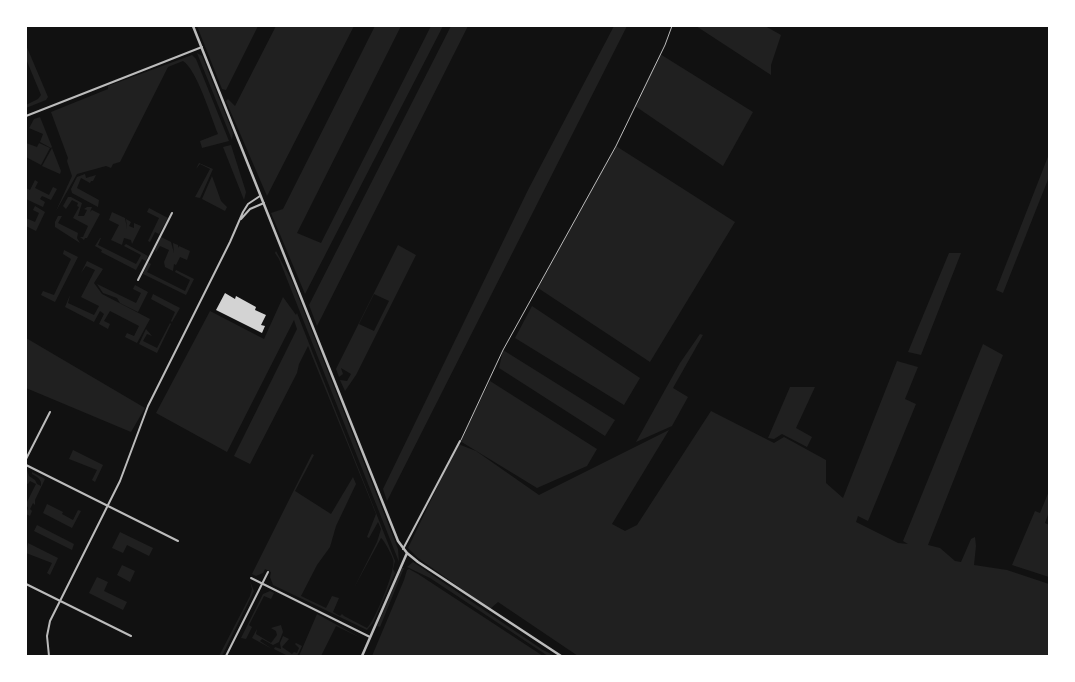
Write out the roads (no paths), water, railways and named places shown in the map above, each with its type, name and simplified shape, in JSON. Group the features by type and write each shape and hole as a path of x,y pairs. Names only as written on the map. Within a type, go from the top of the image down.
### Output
{"street":[{"path":"193,26 394,532 407,553 418,562 561,656"},
{"path":"26,116 202,47"},
{"path":"49,656 48,628 59,600 124,471 146,409 248,204 260,196"},
{"path":"240,220 250,209 264,203"},
{"path":"138,280 172,213"},
{"path":"26,458 50,412"},
{"path":"404,549 460,441"},
{"path":"26,465 178,541"},
{"path":"362,656 407,553"},
{"path":"226,656 268,572"},
{"path":"251,578 370,637"},
{"path":"26,584 131,636"}],"lane":[{"path":"460,441 503,350 616,146 665,46 672,26"}]}
